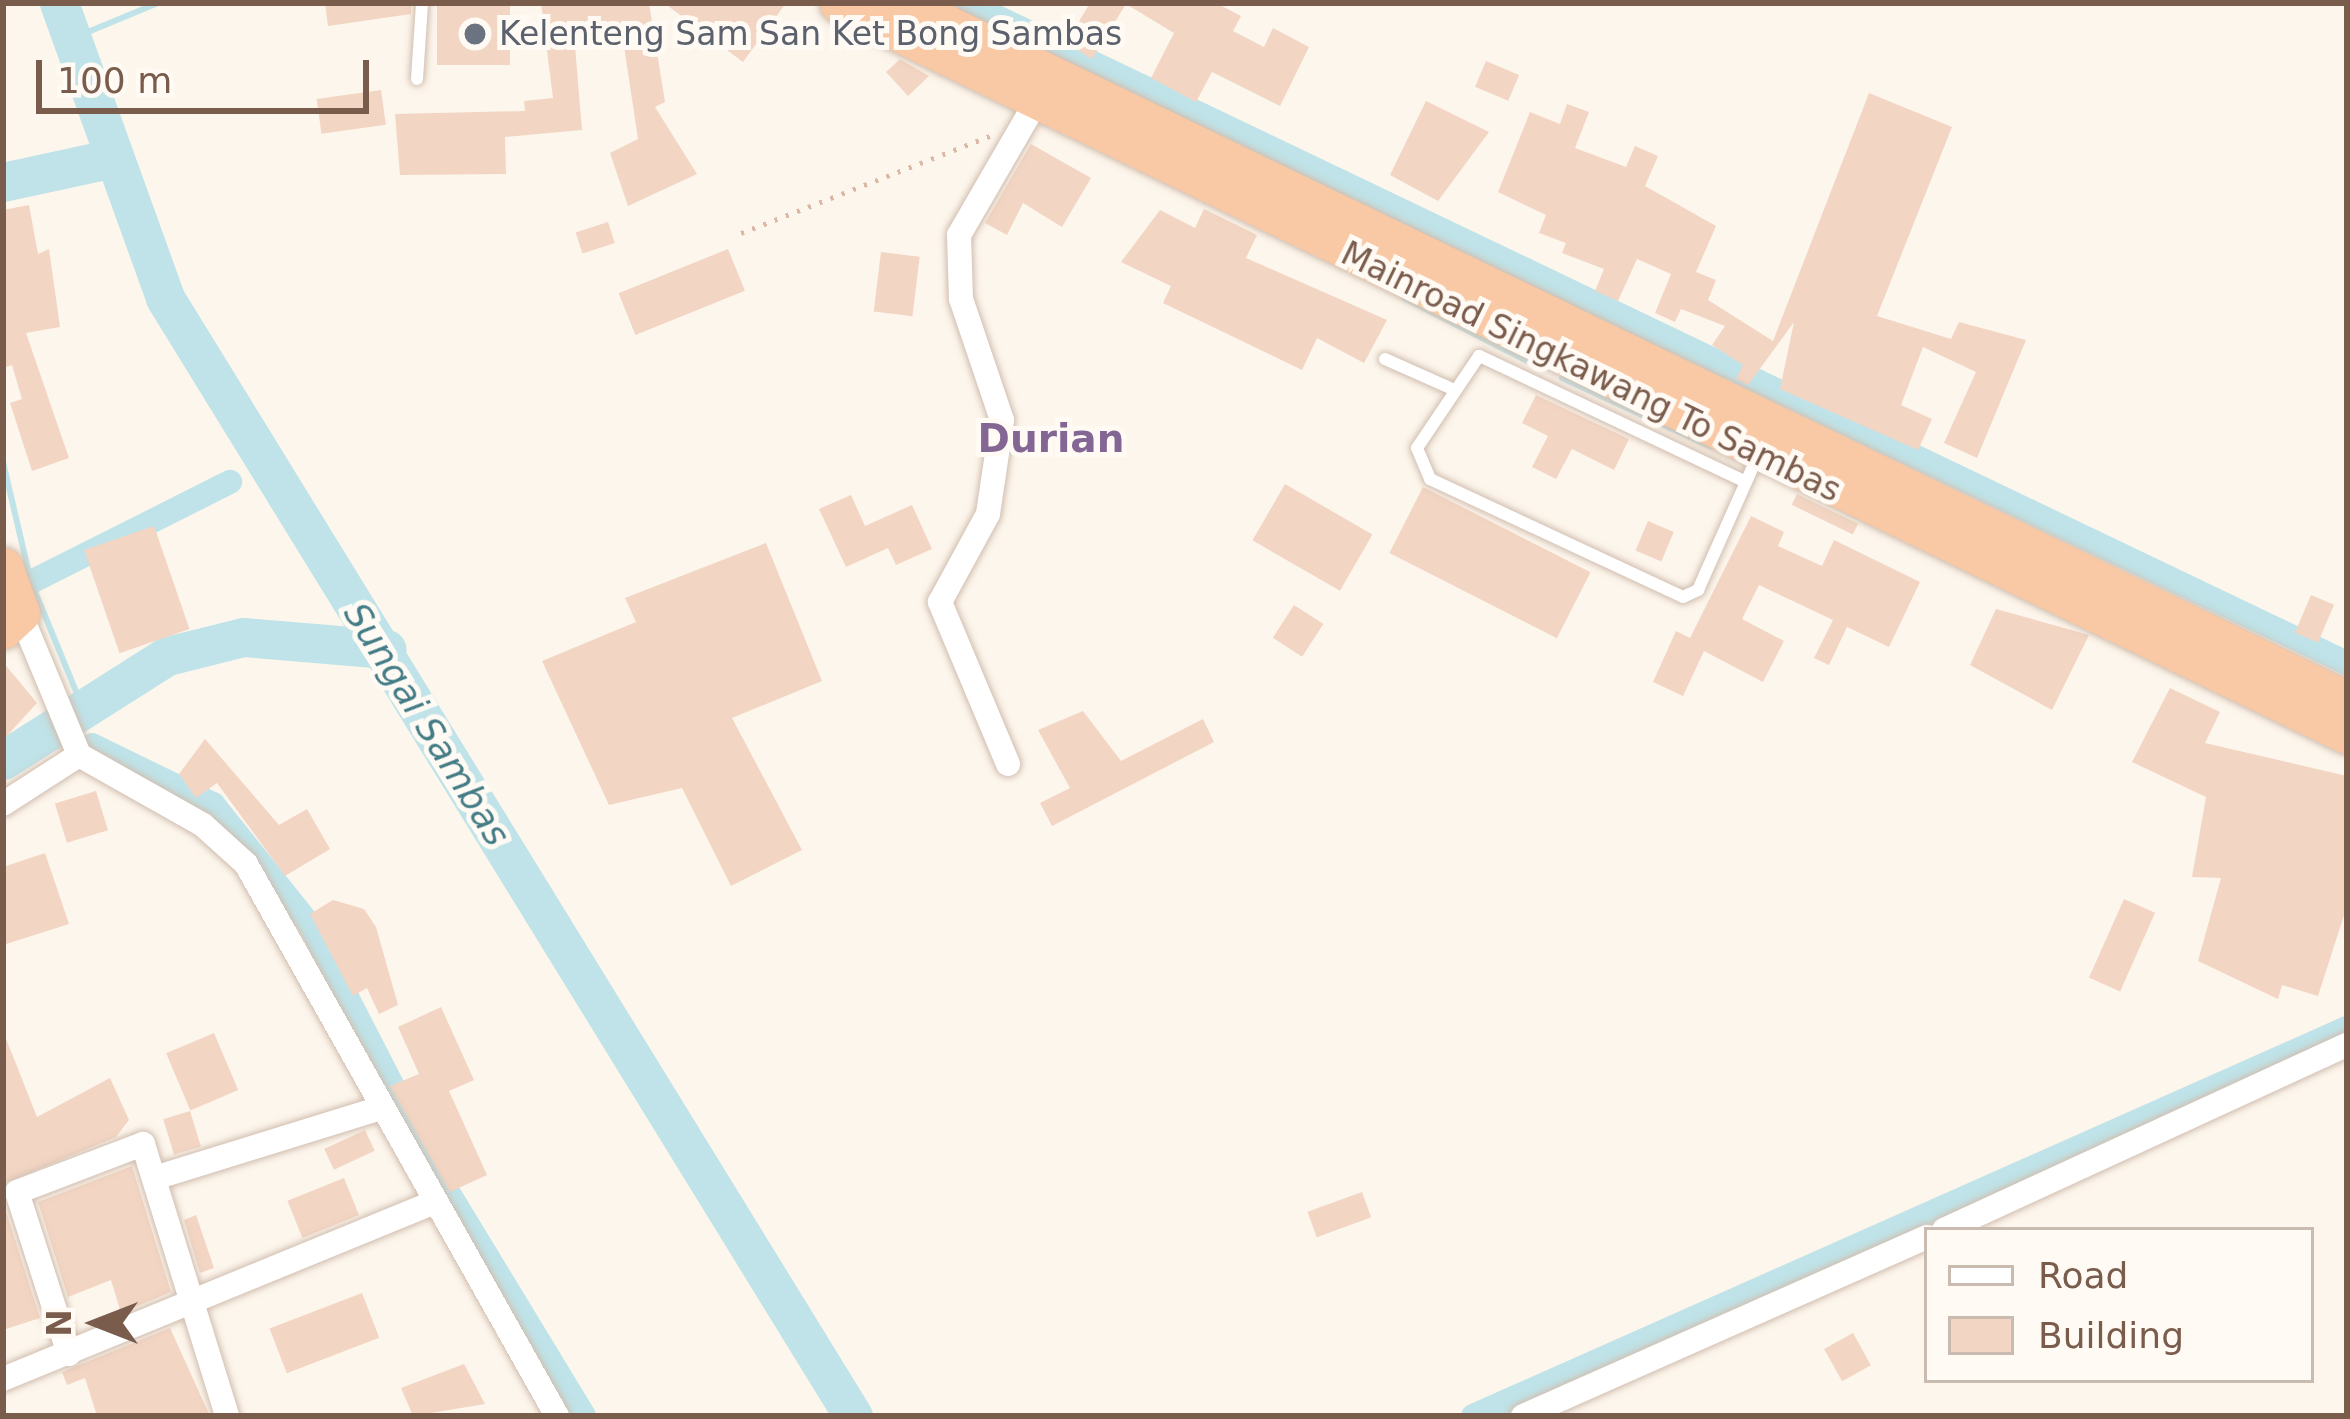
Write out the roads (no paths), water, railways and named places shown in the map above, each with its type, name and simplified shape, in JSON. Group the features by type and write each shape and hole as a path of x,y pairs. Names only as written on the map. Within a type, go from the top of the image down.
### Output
{"highway":[{"name":"Mainroad Singkawang To Sambas","path":"838,3 1030,113 1492,307 2347,701"},
{"name":"Mainroad Singkawang To Sambas","path":"902,3 1492,307 1546,369 2347,734"},
{"path":"3,567 11,621"}],"street":[{"path":"1008,764 940,602 988,514 1002,420 956,252 1030,113"},
{"path":"11,621 74,748 203,825 246,865 429,1204 556,1416"},
{"path":"3,804 74,748"},
{"path":"1951,1227 2347,1045"},
{"path":"158,1177 381,1108"},
{"path":"69,1354 17,1192 137,1142 158,1177 227,1416"},
{"path":"3,1379 429,1204"},
{"path":"1523,1416 1924,1239"}],"lane":[{"path":"418,80 422,3"},
{"path":"1546,369 1472,356 1417,448 1421,473 1668,593 1699,590 1753,467"},
{"path":"1385,359 1450,388"}],"waterway":[{"name":"Sungai Sambas","path":"59,3 165,298 853,1416"},
{"path":"71,39 158,3"},
{"path":"968,3 2347,663"},
{"path":"3,182 114,158"},
{"path":"1404,298 1529,362"},
{"path":"1562,378 1711,447"},
{"path":"3,462 31,582 76,691"},
{"path":"31,582 230,482"},
{"path":"3,760 167,656 243,637 386,649"},
{"path":"92,745 213,804 310,925 442,1182 584,1416"},
{"path":"1473,1416 2347,1028"}],"place":[{"name":"Kelenteng Sam San Ket Bong Sambas","path":"475,34"}],"district":[{"name":"Durian","path":"1051,439"}]}
